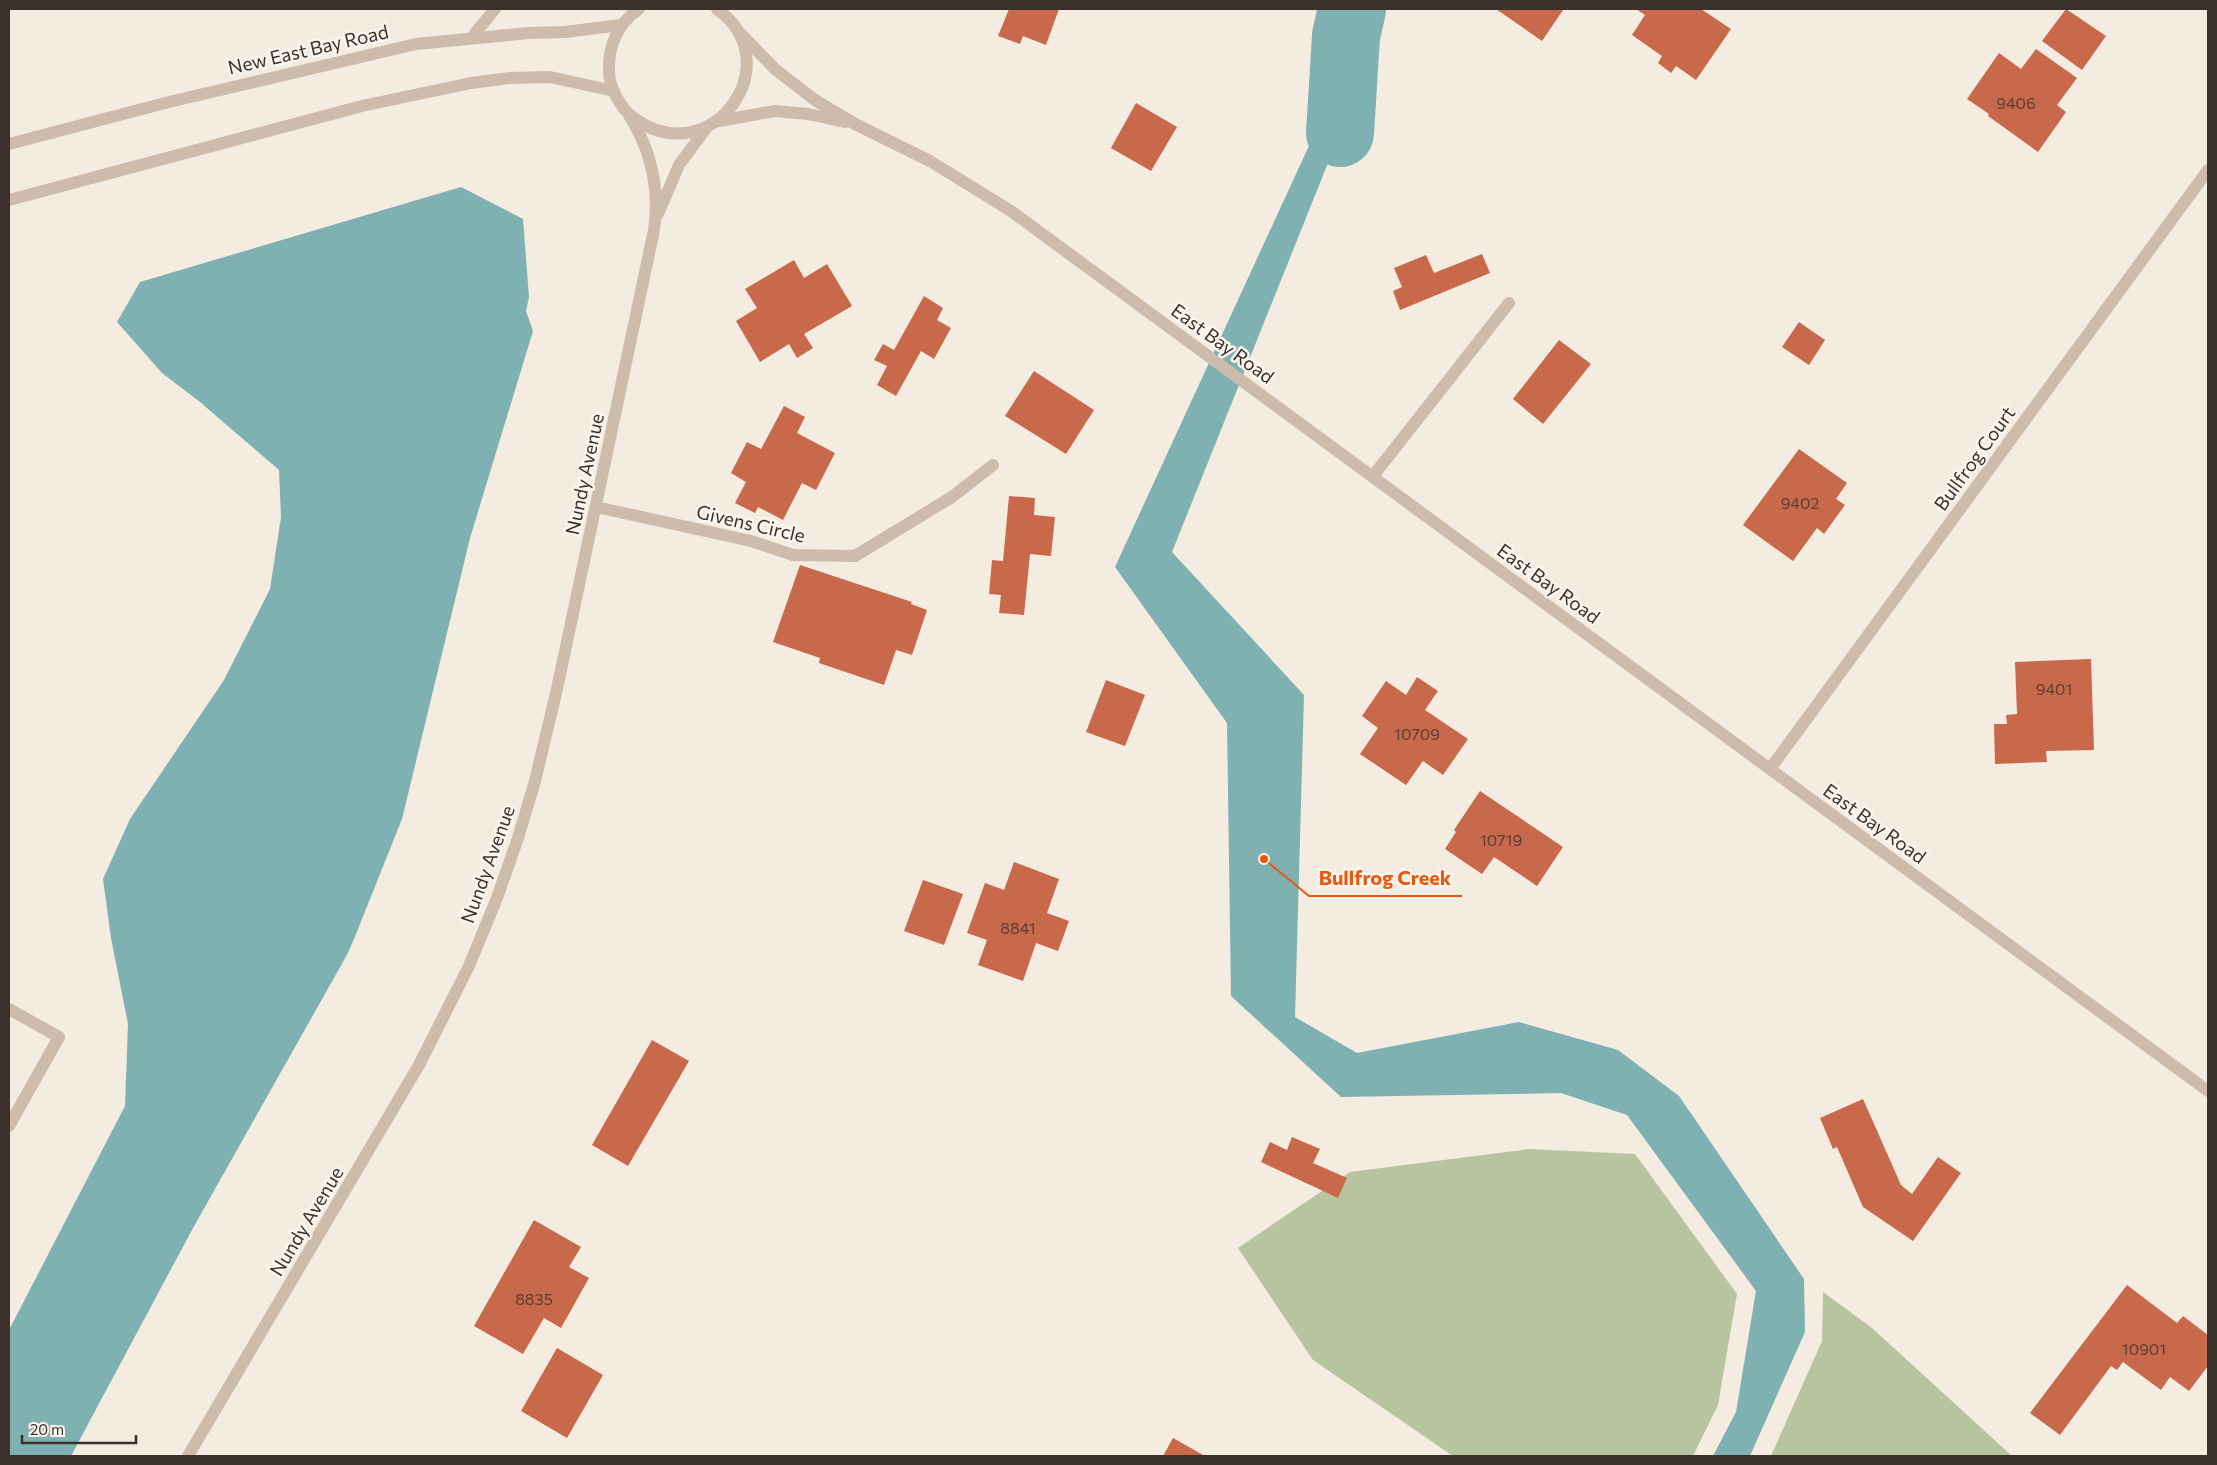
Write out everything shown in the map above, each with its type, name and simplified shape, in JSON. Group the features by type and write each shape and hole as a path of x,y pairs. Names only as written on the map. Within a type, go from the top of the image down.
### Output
{"street":[{"path":"472,38 495,9"},
{"name":"East Bay Road","path":"717,9 727,16 740,34 776,70 815,100 855,124 957,176 1011,211 2208,1091"},
{"path":"9,200 362,106 462,85 510,78 550,77 614,91 609,73 609,55 614,37 633,11"},
{"name":"New East Bay Road","path":"9,144 352,57 416,44 529,32 565,32 621,25"},
{"name":"Nundy Avenue","path":"655,221 679,165 712,124 727,113 739,96 746,76 746,55 740,34"},
{"name":"Nundy Avenue","path":"188,1456 419,1065 469,966 507,869 535,781 596,507 655,221 656,193 652,167 646,147 614,91"},
{"name":"East Bay Road","path":"629,115 646,126 666,133 687,133 712,124 775,111 808,114 855,124"},
{"name":"Bullfrog Court","path":"1770,769 2208,170"},
{"path":"1373,476 1509,302"},
{"name":"Givens Circle","path":"596,507 751,541 794,556 855,556 952,497 993,465"},
{"path":"9,1008 59,1037 9,1126"}],"green space":[{"path":"1529,1149 1635,1154 1737,1294 1718,1405 1693,1456 1453,1456 1313,1360 1238,1248 1350,1172"},
{"path":"1823,1292 1872,1328 2012,1456 1771,1456 1822,1341"}],"water":[{"path":"1325,111 1340,133 1172,552 1304,695 1295,1017 1357,1053 1519,1022 1618,1050 1679,1096 1804,1279 1805,1332 1750,1456 1713,1456 1736,1412 1756,1291 1627,1115 1561,1093 1341,1097 1231,996 1227,723 1115,567"},
{"path":"461,187 523,219 529,297 526,311 533,331 470,538 402,819 348,953 193,1228 71,1456 9,1456 9,1330 125,1106 128,1024 111,938 103,879 130,819 224,680 270,589 281,517 279,470 200,402 162,373 117,322 140,282"}],"building":[{"path":"1009,9 1059,9 1046,45 1023,36 1020,44 998,36"},
{"path":"1496,9 1561,9 1563,10 1542,41"},
{"path":"1636,9 1701,9 1731,29 1696,80 1676,66 1671,73 1658,63 1662,56 1632,35 1645,15"},
{"path":"2066,9 2106,36 2082,70 2042,41"},
{"path":"2036,49 2077,78 2057,105 2066,112 2038,152 1967,99 1999,53 2021,69"},
{"path":"1136,103 1177,127 1151,171 1111,148"},
{"path":"1482,254 1490,273 1400,310 1393,291 1402,287 1394,268 1426,255 1434,273"},
{"path":"794,260 804,278 827,264 852,306 804,334 813,348 797,358 789,344 760,362 736,321 757,308 745,289"},
{"path":"924,296 943,308 937,320 951,328 934,359 921,351 896,396 877,385 887,366 874,360 883,344 894,350"},
{"path":"1799,322 1825,340 1809,365 1782,347"},
{"path":"1559,340 1591,364 1543,424 1513,399"},
{"path":"1034,371 1094,410 1066,454 1005,416"},
{"path":"784,406 805,417 797,433 835,453 816,490 802,483 783,520 758,507 755,513 735,503 746,482 731,473 747,442 761,449"},
{"path":"1799,449 1847,483 1836,499 1845,505 1824,534 1817,528 1793,561 1743,525"},
{"path":"1009,496 1035,498 1034,515 1055,517 1051,556 1030,554 1024,615 999,613 1001,595 989,594 992,560 1003,561"},
{"path":"800,565 912,602 911,604 927,610 912,655 896,650 884,685 819,663 820,658 773,642"},
{"path":"2091,659 2094,750 2046,751 2047,762 1995,764 1994,724 2007,724 2006,715 2017,714 2015,662"},
{"path":"1417,677 1438,691 1425,710 1468,739 1443,775 1423,761 1406,785 1360,754 1378,728 1362,716 1386,681 1406,695"},
{"path":"1106,680 1145,695 1125,746 1086,732"},
{"path":"1480,791 1563,847 1537,886 1494,857 1482,874 1445,849 1456,832 1454,830"},
{"path":"1014,862 1059,879 1047,913 1069,921 1058,951 1036,943 1023,981 978,965 987,940 967,933 985,883 1004,890"},
{"path":"923,880 963,894 944,945 904,931"},
{"path":"652,1040 689,1061 628,1166 592,1145"},
{"path":"1863,1099 1901,1185 1912,1194 1938,1157 1961,1173 1913,1241 1863,1207 1837,1147 1833,1149 1820,1118"},
{"path":"1292,1137 1320,1149 1313,1163 1347,1178 1338,1198 1261,1162 1270,1142 1287,1150"},
{"path":"534,1220 581,1247 569,1267 589,1278 561,1328 544,1318 523,1354 474,1326"},
{"path":"2127,1285 2177,1323 2183,1316 2208,1335 2208,1366 2189,1391 2170,1377 2161,1390 2123,1362 2117,1370 2111,1366 2060,1435 2030,1413"},
{"path":"557,1348 603,1375 567,1438 521,1411"},
{"path":"1173,1438 1205,1456 1163,1456"}],"waterway":[{"path":"1340,133 1346,36 1352,9"}],"place":[{"name":"Bullfrog Creek","path":"1264,859"}]}
